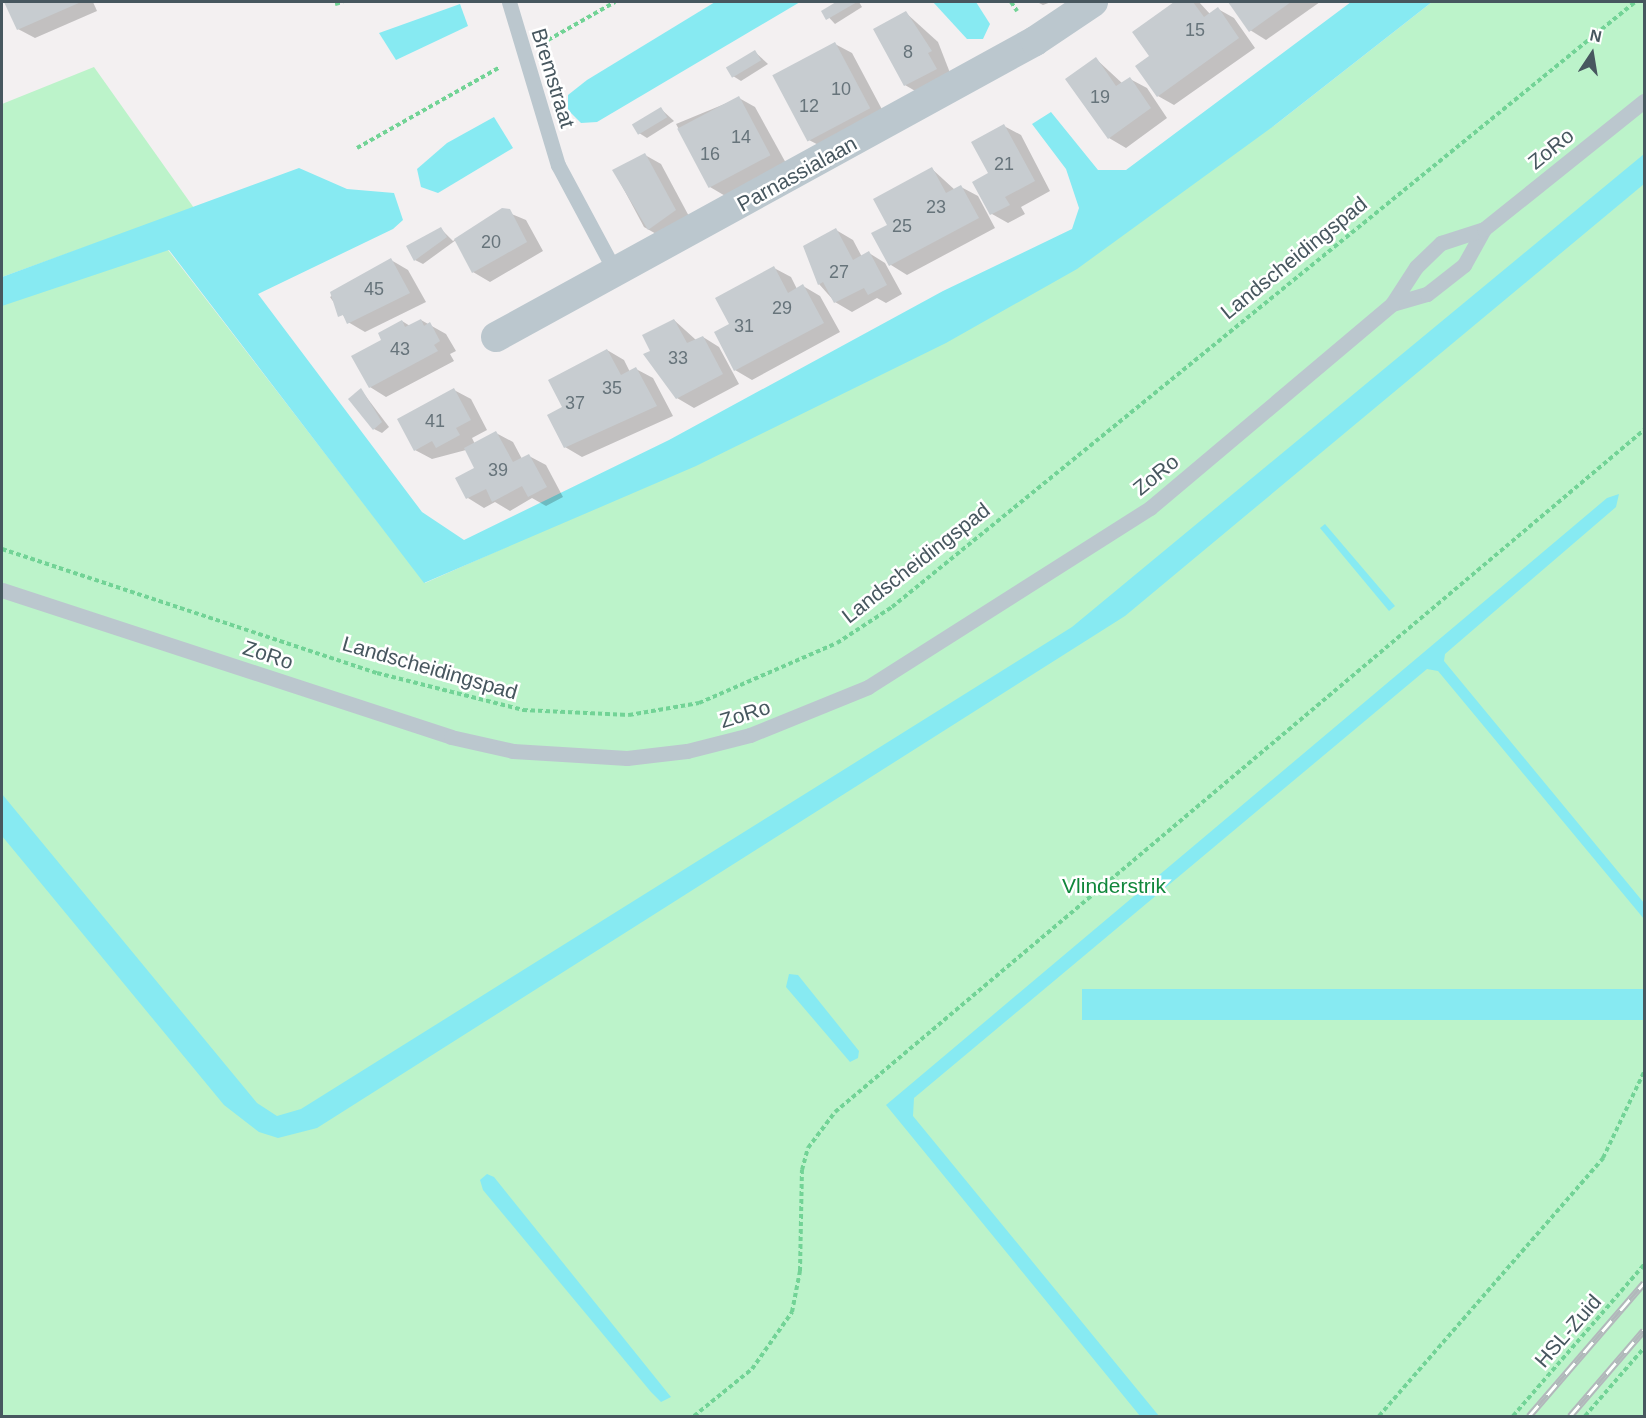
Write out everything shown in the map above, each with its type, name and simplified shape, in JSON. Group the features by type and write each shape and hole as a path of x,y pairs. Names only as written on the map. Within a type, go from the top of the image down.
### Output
{"street":[{"name":"Parnassialaan","path":"496,337 1035,41 1093,2"}],"lane":[{"name":"Bremstraat","path":"509,2 522,55 558,165 616,273"},
{"name":"ZoRo","path":"1392,304 1427,294 1455,272 1484,229 1644,101"},
{"name":"ZoRo","path":"2,590 451,737 571,757 687,752 815,712 979,621 1150,508 1392,304 1416,267 1441,243 1484,229"}],"path":[{"path":"335,4 343,2"},
{"path":"357,148 615,2"},
{"name":"Landscheidingspad","path":"2,549 377,673 523,710 629,715 699,703 837,643 892,607 1635,2"},
{"path":"694,1416 752,1369 792,1312 800,1271 802,1170 808,1148 835,1112 1644,430"},
{"path":"1379,1416 1603,1158 1644,1072"},
{"name":"HSL-Zuid","path":"1513,1416 1644,1265"},
{"path":"1585,1416 1644,1348"}],"green space":[{"name":"Vlinderstrik","path":"1432,2 1644,2 1644,1416 2,1416 2,291 168,250 425,583 504,548 1275,125"},
{"path":"94,67 194,208 2,277 2,104"}],"water":[{"path":"715,2 800,2 597,122 581,123 568,110 568,95 587,80"},
{"path":"933,2 976,2 990,24 983,39 967,39"},
{"path":"1351,2 1432,2 1275,125 1077,269 946,343 696,466 424,583 169,250 2,306 2,277 299,168 347,189 394,193 403,220 393,229 258,294 422,512 464,540 669,440 943,291 1072,229 1079,208 1066,169 1032,124 1051,112 1098,170 1126,170"},
{"path":"460,4 468,26 396,60 379,33"},
{"path":"494,117 513,148 438,193 421,187 417,169 447,143"},
{"path":"1644,154 1644,184 1125,616 317,1128 278,1138 259,1132 224,1105 2,836 2,794 257,1103 277,1116 301,1109 1072,627"},
{"path":"1619,494 1616,507 1445,654 1444,661 1644,903 1644,919 1438,671 1427,669 914,1098 913,1116 1159,1416 1140,1416 886,1105 1607,498"},
{"path":"1325,524 1395,606 1389,611 1320,528"},
{"path":"789,974 798,975 859,1051 858,1058 850,1062 786,987"},
{"path":"1082,989 1644,989 1644,1020 1082,1020"},
{"path":"487,1174 494,1177 671,1397 661,1402 651,1392 483,1190 480,1180"}],"building":[{"path":"4,2 81,2 17,30"},
{"path":"836,2 857,2 826,20 821,11"},
{"path":"1174,2 1193,2 1204,17 1218,7 1239,38 1157,97 1135,66 1149,56 1132,32"},
{"path":"1228,2 1291,2 1249,32"},
{"path":"906,11 932,51 928,53 937,69 904,86 873,29"},
{"path":"835,42 870,108 808,142 772,75"},
{"path":"755,50 761,60 732,78 726,68"},
{"path":"1096,57 1116,86 1130,77 1151,108 1108,139 1065,79"},
{"path":"739,96 770,155 709,188 677,129"},
{"path":"661,107 667,117 638,135 632,125"},
{"path":"1004,124 1035,181 1005,197 1010,205 990,215 972,182 988,173 971,142"},
{"path":"645,153 676,210 648,230 612,170"},
{"path":"932,167 946,193 961,185 979,218 889,266 871,233 887,225 873,199"},
{"path":"502,208 510,209 527,242 472,273 454,239"},
{"path":"441,227 447,237 414,261 406,246"},
{"path":"836,228 853,260 869,251 887,285 868,295 864,288 834,303 823,282 818,285 803,246"},
{"path":"391,258 410,293 347,324 343,315 338,317 330,292"},
{"path":"774,266 788,293 803,284 824,323 734,371 714,332 729,324 715,298"},
{"path":"421,319 424,326 430,322 440,341 434,345 438,351 369,388 351,356 381,340 378,333 402,320 405,327"},
{"path":"674,319 687,343 703,336 723,374 676,399 643,354 650,351 642,335"},
{"path":"607,349 621,375 636,367 657,406 564,448 547,415 562,407 548,380"},
{"path":"361,388 382,422 373,430 348,399"},
{"path":"454,388 471,420 456,428 460,435 436,448 432,441 414,451 397,419"},
{"path":"496,431 513,462 529,454 547,487 528,497 522,486 492,502 486,489 466,499 455,478 474,468 464,448"}],"railway":[{"path":"1529,1416 1644,1283"},
{"path":"1570,1416 1644,1330"}]}
